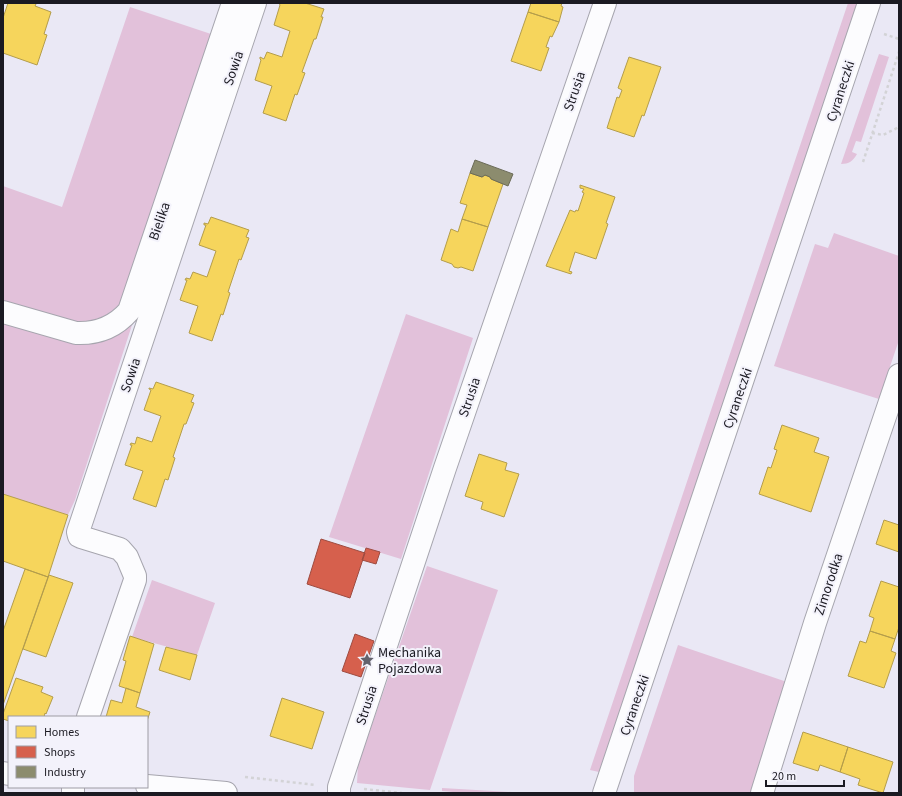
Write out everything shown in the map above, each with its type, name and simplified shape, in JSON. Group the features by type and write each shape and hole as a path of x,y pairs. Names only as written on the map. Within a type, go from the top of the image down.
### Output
{"street":[{"name":"Bielika","path":"3,312 76,333 86,334 100,331 112,326 121,320 128,311 233,3"},
{"name":"Sowia","path":"88,716 135,580 127,557 120,550 81,537 78,532 255,3"},
{"name":"Strusia","path":"339,790 445,468 605,3"},
{"name":"Cyraneczki","path":"604,793 870,3"},
{"name":"Zimorodka","path":"762,793 817,617 899,375"},
{"path":"148,786 232,785"}],"path":[{"path":"885,34 899,39"},
{"path":"864,162 899,52"},
{"path":"872,133 883,135 899,128"},
{"path":"232,785 402,793"}],"shaded area":[{"path":"848,3 861,3 599,772 590,770"},
{"path":"130,7 214,35 120,304 103,317 92,321 80,322 53,319 3,305 3,186 62,207"},
{"path":"879,54 889,57 861,142 856,141 852,152 857,154 850,162 841,164"},
{"path":"834,233 899,256 899,340 879,399 774,366 815,244 828,248"},
{"path":"406,314 473,338 401,559 329,537"},
{"path":"3,319 105,340 132,325 75,500 68,515 3,494"},
{"path":"427,566 498,590 430,790 357,783 358,765"},
{"path":"152,580 215,603 197,655 132,637"},
{"path":"678,645 787,682 752,793 634,793 634,776"},
{"path":"442,788 529,793 464,793 442,791"}],"building: Homes":[{"path":"8,3 33,3 36,4 35,6 51,12 44,34 47,35 37,65 3,53 3,18"},
{"path":"279,3 305,3 324,9 316,39 314,39 302,72 305,73 297,95 295,94 286,121 263,113 272,86 255,80 261,60 260,57 264,59 267,52 282,57 290,31 274,25 280,5"},
{"path":"531,3 562,3 561,6 563,7 559,22 528,12"},
{"path":"528,12 559,22 552,37 550,36 546,47 549,48 541,71 511,61"},
{"path":"629,57 661,67 644,116 642,115 634,137 607,128 617,97 619,98 622,90 618,88"},
{"path":"470,173 482,177 485,175 503,184 488,227 462,219 467,205 460,203"},
{"path":"580,185 615,197 606,223 608,224 596,259 575,252 569,271 572,272 571,274 546,266 570,210 575,212 576,210 578,211 584,193 582,192 584,189 580,188"},
{"path":"211,217 249,230 246,237 249,238 241,260 239,259 228,292 230,293 223,315 221,314 212,341 189,333 198,306 180,300 187,280 185,280 186,278 190,279 193,272 207,277 216,251 199,245 206,225 204,225 204,223 208,224"},
{"path":"462,219 488,227 473,271 461,267 454,267 452,264 441,260 451,229 458,232"},
{"path":"156,382 194,395 191,402 194,403 186,424 184,424 173,457 175,458 168,480 165,479 156,507 133,499 143,471 125,465 132,445 130,445 131,443 135,444 137,437 152,442 161,416 144,410 151,390 149,388 153,389"},
{"path":"782,425 819,438 814,452 829,457 811,512 759,494 768,467 771,468 777,450 774,449"},
{"path":"479,454 507,463 505,470 519,474 504,517 481,509 483,502 465,496"},
{"path":"3,494 68,515 48,577 3,561"},
{"path":"884,520 899,525 899,552 876,544"},
{"path":"25,569 48,577 3,705 3,631"},
{"path":"49,575 73,583 46,657 23,649"},
{"path":"881,581 899,587 899,627 895,639 870,631 874,618 869,616"},
{"path":"870,631 895,639 891,651 896,653 884,688 848,676 860,641 866,643"},
{"path":"130,636 154,644 140,693 119,686 126,661 123,660"},
{"path":"166,647 197,655 190,680 159,670"},
{"path":"16,678 43,687 41,692 53,697 44,716 8,716 8,721 3,719 3,714"},
{"path":"126,688 140,693 136,707 150,712 148,718 148,716 106,716 111,700 122,703"},
{"path":"282,698 324,712 312,749 270,736"},
{"path":"803,732 848,747 840,772 820,765 818,771 793,763"},
{"path":"848,747 893,762 883,793 858,785 860,779 840,772"}],"building: Shops":[{"path":"321,539 365,553 350,598 307,584"},
{"path":"366,548 380,552 376,564 362,560"},
{"path":"355,634 374,641 361,677 342,671"}],"building: Industry":[{"path":"475,160 513,174 508,186 485,175 482,177 470,173"}],"place":[{"name":"Mechanika Pojazdowa","path":"367,660"}]}
